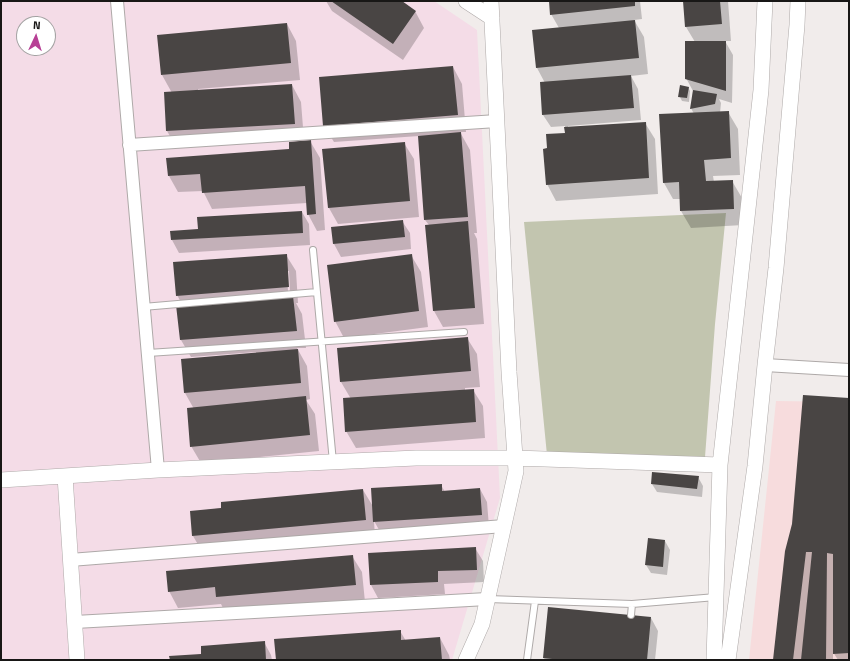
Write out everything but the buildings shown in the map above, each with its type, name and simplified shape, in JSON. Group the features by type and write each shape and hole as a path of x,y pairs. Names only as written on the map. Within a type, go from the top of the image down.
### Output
{"street":[{"path":"116,1 158,470"},
{"path":"466,1 492,18"},
{"path":"466,660 482,624 516,471 509,372 491,1"},
{"path":"714,660 720,465 761,90 765,1"},
{"path":"728,660 755,466 781,205 798,1"},
{"path":"129,145 497,122"},
{"path":"765,365 849,370"},
{"path":"1,480 158,470 416,458 515,458 720,465"},
{"path":"65,476 77,660"},
{"path":"70,560 504,526"},
{"path":"74,622 488,599"}],"lane":[{"path":"313,250 333,462"},
{"path":"144,307 316,292"},
{"path":"148,354 464,332"},
{"path":"488,599 632,604 716,597"},
{"path":"527,660 536,601"},
{"path":"631,615 632,604"}],"shaded area":[{"path":"1,1 434,1 477,30 500,498 452,660 1,660"},
{"path":"776,401 849,402 849,660 749,660"}],"green space":[{"path":"726,213 715,324 705,457 547,455 524,222"}]}
